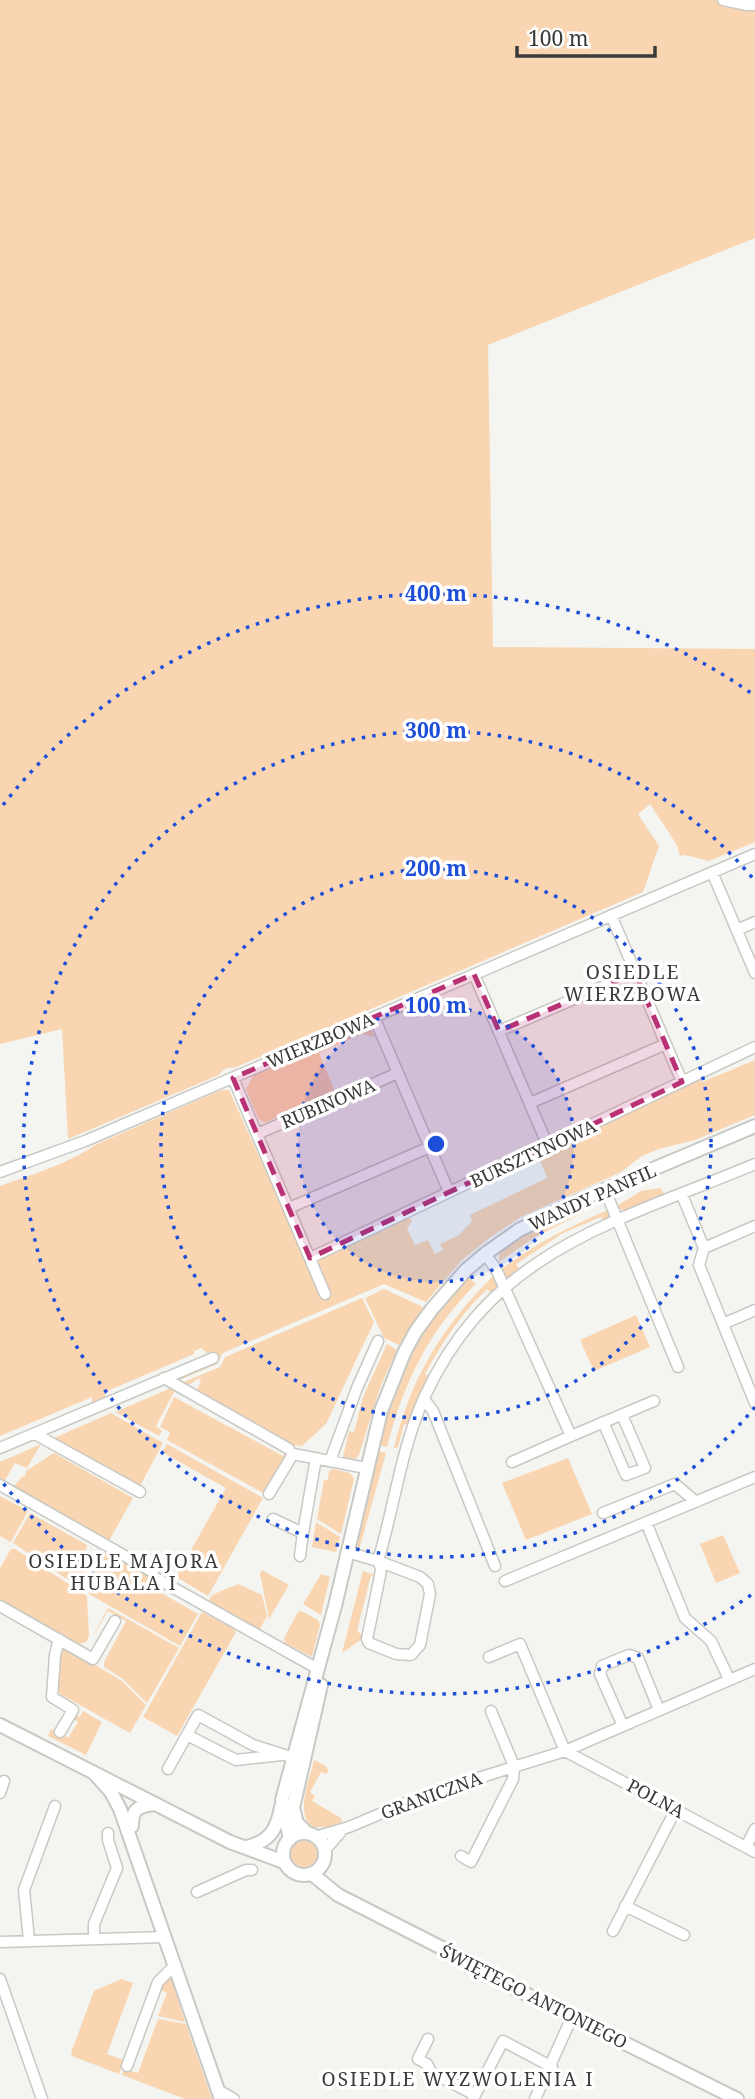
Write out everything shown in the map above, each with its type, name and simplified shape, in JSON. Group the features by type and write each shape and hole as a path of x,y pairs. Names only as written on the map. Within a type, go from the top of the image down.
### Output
{"street":[{"path":"723,0 755,5"},
{"name":"WIERZBOWA","path":"0,1172 85,1141 755,854"},
{"path":"712,872 755,973"},
{"path":"611,915 682,1082"},
{"path":"737,930 755,922"},
{"path":"499,1031 635,972"},
{"path":"474,974 548,1146"},
{"path":"374,1017 449,1192"},
{"path":"530,1103 666,1044"},
{"name":"BURSZTYNOWA","path":"310,1258 755,1047"},
{"name":"RUBINOWA","path":"257,1133 398,1073"},
{"path":"233,1077 326,1294"},
{"name":"WANDY PANFIL","path":"288,1841 282,1800 321,1670 381,1410 404,1353 432,1309 448,1289 485,1254 546,1215 755,1126"},
{"path":"289,1208 430,1147"},
{"path":"347,1552 378,1561 420,1577 428,1584 430,1594 420,1645 411,1655 396,1654 369,1643 366,1634 380,1576 381,1567 378,1561 408,1446 424,1399 461,1333 505,1286 556,1250 617,1221 755,1164"},
{"path":"605,1190 678,1367"},
{"path":"682,1195 704,1248 699,1265 755,1404"},
{"path":"704,1248 755,1226"},
{"path":"485,1254 505,1286 571,1436"},
{"path":"723,1324 755,1310"},
{"path":"330,1461 378,1341"},
{"path":"0,1448 213,1358"},
{"path":"164,1378 289,1449"},
{"path":"424,1399 433,1411 495,1566"},
{"path":"512,1462 654,1401"},
{"path":"603,1422 626,1475 645,1468 622,1415"},
{"path":"35,1434 140,1492"},
{"path":"269,1494 293,1454 366,1468"},
{"path":"300,1556 316,1458"},
{"path":"505,1581 755,1477"},
{"path":"603,1513 675,1484 696,1502"},
{"path":"0,1485 321,1670"},
{"path":"273,1519 303,1533"},
{"path":"646,1522 685,1618 711,1641 729,1679"},
{"path":"0,1606 93,1659 115,1621"},
{"path":"60,1639 55,1655 52,1697 73,1710 60,1732"},
{"path":"489,1657 520,1644 565,1751"},
{"path":"623,1726 600,1674 602,1666 629,1655 638,1658 659,1710"},
{"name":"GRANICZNA","path":"311,1835 349,1827 415,1798 565,1751 755,1669"},
{"path":"491,1711 514,1766"},
{"path":"168,1769 198,1715 253,1745 297,1754"},
{"path":"0,1725 154,1804 248,1849 284,1862 296,1874 312,1874 324,1856"},
{"path":"187,1735 236,1760 297,1754"},
{"name":"POLNA","path":"565,1751 750,1849 755,1829"},
{"name":"WANDY PANFIL","path":"297,1754 293,1808 297,1823 311,1835"},
{"name":"GRANICZNA","path":"461,1856 471,1861 513,1779 514,1766"},
{"path":"93,1772 111,1792 120,1809 219,2095 234,2099"},
{"path":"0,1793 4,1781"},
{"path":"120,1809 122,1797 130,1792"},
{"path":"130,1792 127,1811 151,1894"},
{"path":"248,1849 274,1832 282,1800"},
{"path":"132,1826 134,1811 139,1806 154,1804"},
{"path":"29,1940 24,1890 55,1806"},
{"path":"613,1931 676,1810"},
{"name":"GRANICZNA","path":"324,1856 334,1838 349,1827"},
{"path":"94,1939 94,1924 117,1868 108,1833"},
{"path":"248,1849 272,1851 298,1834 311,1835 324,1856 324,1869 333,1890"},
{"path":"284,1862 283,1853 288,1841"},
{"path":"197,1892 246,1870 253,1870"},
{"name":"ŚWIĘTEGO ANTONIEGO","path":"312,1874 350,1902 487,1971 514,1988 737,2099"},
{"path":"625,1906 684,1935"},
{"path":"0,1942 165,1937"},
{"path":"127,2066 158,1982 174,1965"},
{"path":"0,1979 2,1994 43,2099"},
{"path":"536,2099 572,2017"},
{"path":"428,2039 418,2059 427,2064 431,2072 474,2097 503,2041 552,2067"}],"highlighted area":[{"path":"635,973 682,1082 310,1258 233,1078 474,974 499,1031"}],"shaded area":[{"path":"0,0 755,0 755,238 488,345 493,647 755,649 755,842 709,861 680,856 677,845 650,804 638,814 659,846 643,892 234,1068 225,1069 219,1075 68,1139 62,1029 0,1044"},
{"path":"365,1029 371,1030 375,1037 362,1034 319,1053 335,1092 266,1122 259,1120 246,1089 253,1076"},
{"path":"755,1060 755,1115 695,1140 642,1156 621,1172 521,1217 461,1261 426,1302 384,1284 223,1353 217,1364 177,1381 174,1378 214,1353 207,1353 201,1348 194,1351 194,1354 105,1392 105,1399 92,1404 92,1397 0,1436 0,1186 62,1163 97,1144 221,1090 229,1090 322,1296 318,1263 320,1258 409,1216 412,1221 407,1229 415,1245 428,1240 435,1254 443,1250 440,1244 459,1235 472,1221 470,1215 547,1178 538,1155 699,1077 702,1082"},
{"path":"661,1188 665,1197 626,1213 617,1206 641,1191"},
{"path":"582,1208 584,1212 535,1237 499,1262 499,1252 509,1245"},
{"path":"608,1210 609,1218 604,1223 601,1217 563,1233 516,1264 520,1270 509,1278 505,1277 502,1269 527,1251"},
{"path":"494,1275 498,1285 491,1293 487,1289 469,1308 431,1362 425,1374 430,1377 410,1425 404,1424 398,1447 394,1448 410,1398 431,1354 459,1313"},
{"path":"469,1278 476,1284 431,1339 401,1401 387,1447 379,1445 393,1397 411,1354 436,1315"},
{"path":"384,1289 423,1307 399,1345 384,1338 365,1298"},
{"path":"362,1298 374,1322 326,1424 302,1446 292,1445 196,1392 201,1381 198,1378 191,1384 179,1384 220,1367 225,1357"},
{"path":"636,1315 650,1347 594,1371 580,1340"},
{"path":"387,1344 397,1350 381,1385 359,1455 355,1459 343,1457 349,1431 354,1432 363,1397"},
{"path":"171,1388 175,1390 156,1426 162,1431 159,1436 115,1412"},
{"path":"174,1397 283,1456 285,1453 285,1458 265,1494 167,1440 170,1432 160,1427"},
{"path":"111,1413 163,1443 140,1486 54,1438"},
{"path":"41,1444 27,1468 15,1463 4,1482 0,1480 0,1462"},
{"path":"167,1444 263,1498 208,1596 176,1577 226,1488 162,1452"},
{"path":"378,1451 386,1453 359,1550 356,1543"},
{"path":"54,1453 133,1498 109,1541 13,1487 25,1477 26,1471"},
{"path":"568,1458 592,1514 526,1540 502,1483"},
{"path":"333,1469 350,1473 354,1479 341,1534 317,1519 324,1480 328,1480 329,1471"},
{"path":"0,1496 28,1511 11,1542 0,1536"},
{"path":"30,1513 87,1545 86,1592 13,1543"},
{"path":"316,1522 340,1537 336,1552 312,1547"},
{"path":"723,1535 740,1573 716,1583 700,1544"},
{"path":"11,1549 15,1549 87,1596 89,1636 86,1642 76,1645 0,1602 0,1568"},
{"path":"107,1549 115,1553 111,1560 116,1563 121,1556 154,1576 149,1586 198,1614 180,1646 89,1594 88,1581"},
{"path":"262,1570 289,1585 269,1619 260,1574"},
{"path":"363,1571 377,1576 377,1579 371,1575 357,1631 362,1635 362,1639 342,1653"},
{"path":"321,1574 330,1577 321,1615 303,1604"},
{"path":"238,1584 262,1595 267,1616 260,1629 208,1602 212,1595"},
{"path":"108,1608 179,1648 147,1703 123,1679 104,1667 104,1662 126,1621 108,1611 91,1639"},
{"path":"301,1611 318,1620 320,1625 312,1657 285,1643 284,1638"},
{"path":"202,1612 236,1632 177,1736 143,1717"},
{"path":"65,1647 122,1681 146,1705 130,1733 60,1694 58,1690 61,1656"},
{"path":"83,1711 102,1722 86,1755 48,1736 51,1729 68,1738 78,1722 72,1718 76,1715 80,1717"},
{"path":"314,1760 328,1770 327,1774 321,1772 310,1792 315,1796 312,1801 341,1818 342,1822 329,1827 313,1827 307,1821 305,1813 305,1796"},
{"path":"304,1841 313,1845 317,1854 313,1863 304,1867 295,1863 291,1854 295,1845"},
{"path":"170,1976 185,2022 158,2016 167,1993 159,1989"},
{"path":"121,1979 133,1983 107,2054 124,2060 119,2074 72,2056 71,2053 94,1991"},
{"path":"158,2019 186,2024 212,2099 185,2099 122,2075 124,2069 138,2073"}],"district":[{"name":"OSIEDLE WIERZBOWA","path":"633,983"},
{"name":"OSIEDLE MAJORA HUBALA I","path":"124,1572"},
{"name":"OSIEDLE WYZWOLENIA I","path":"458,2079"}]}
